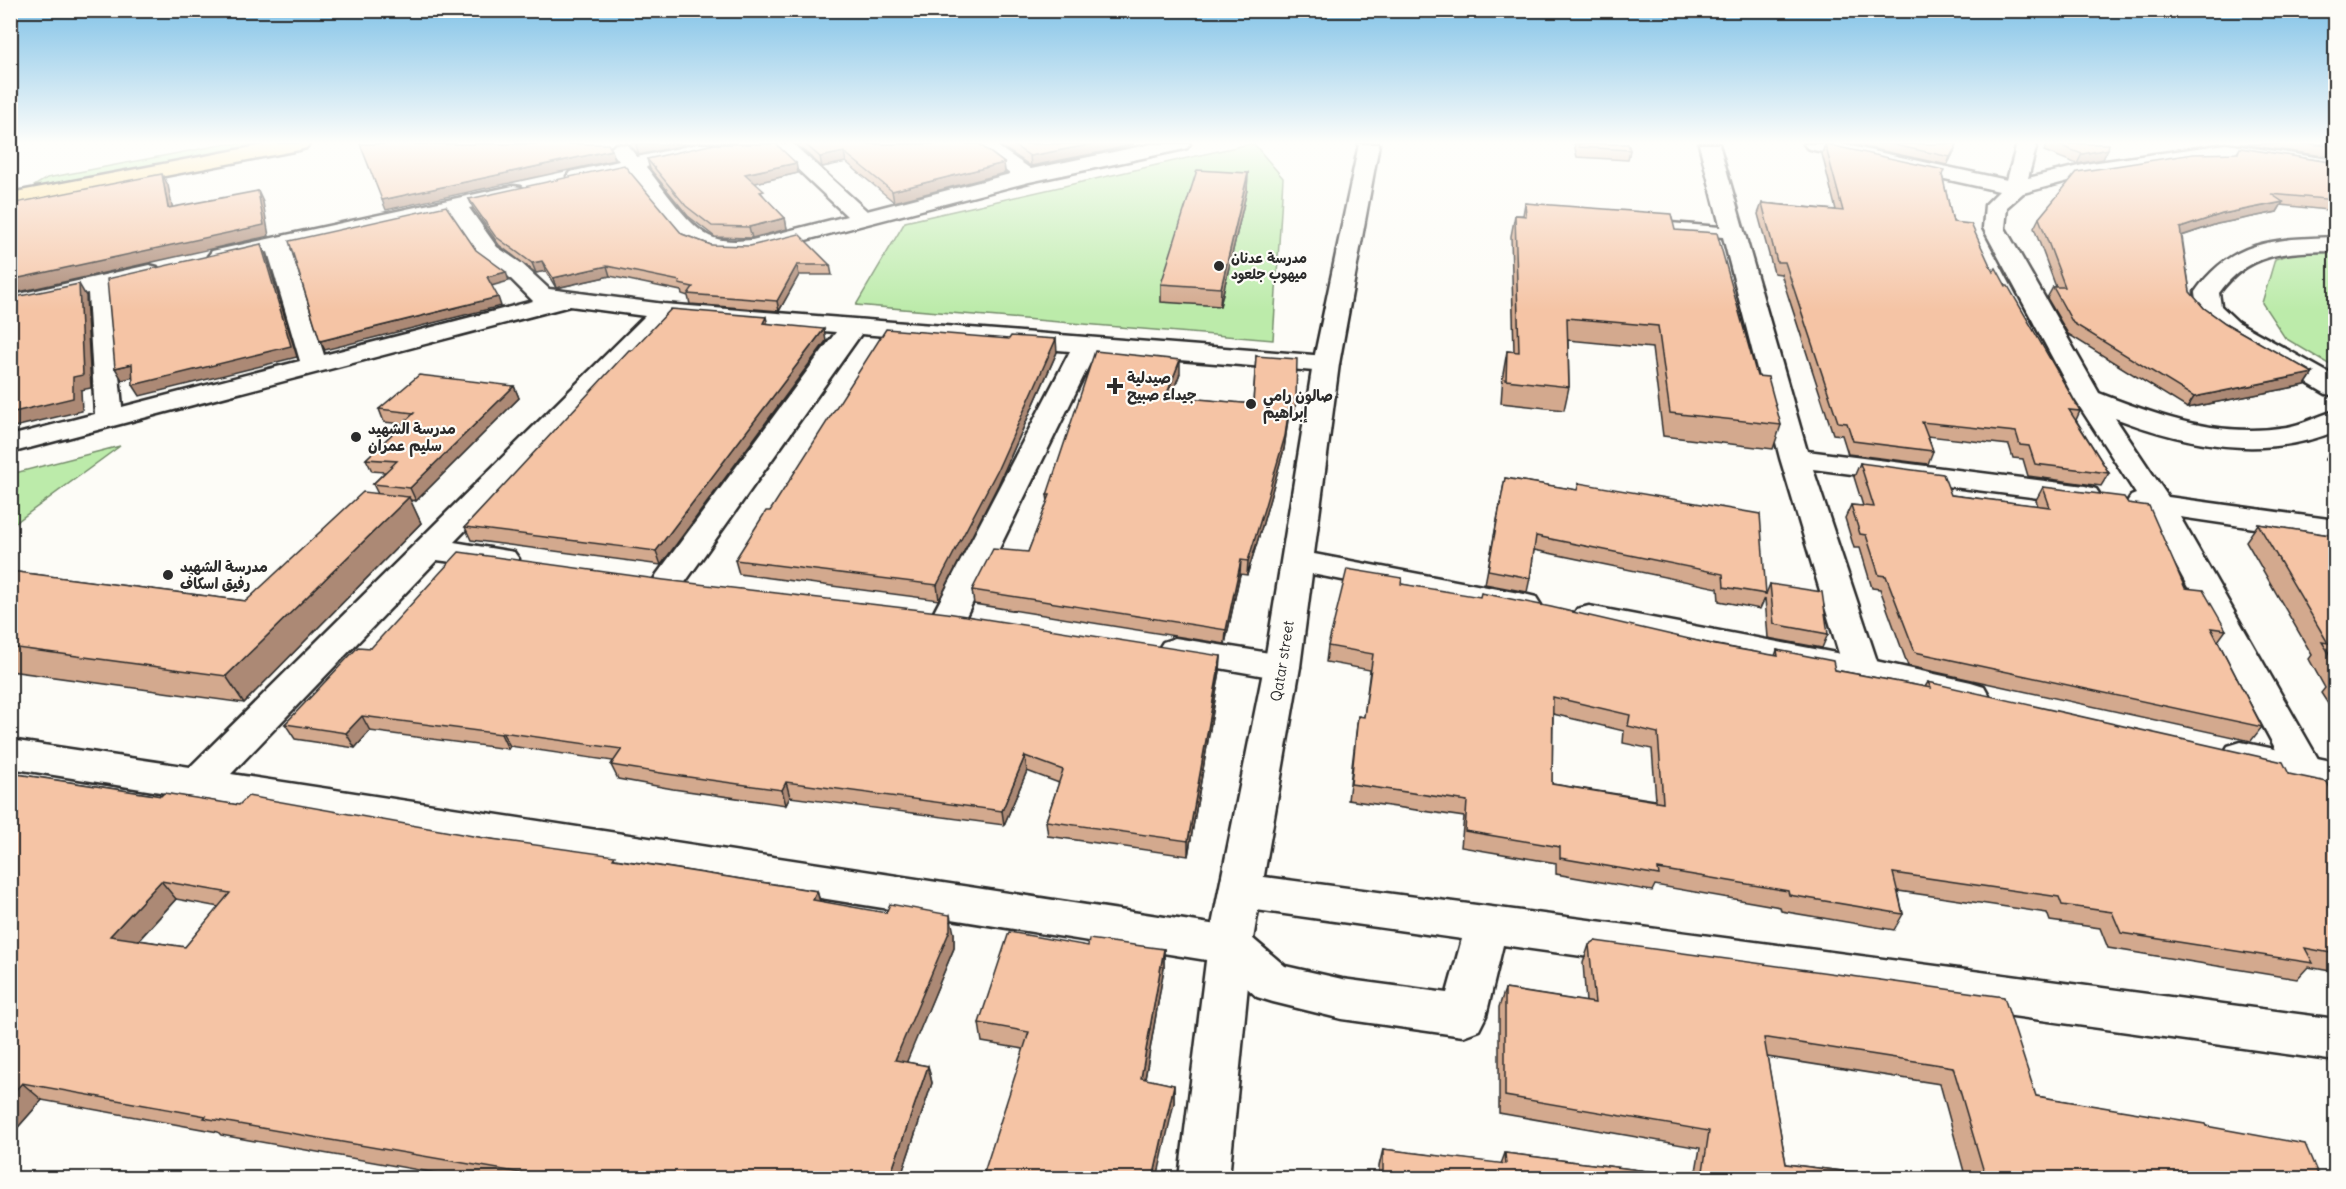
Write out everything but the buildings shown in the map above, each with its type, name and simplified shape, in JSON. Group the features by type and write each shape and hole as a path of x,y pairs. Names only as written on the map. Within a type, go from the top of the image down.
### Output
{"street":[{"path":"199,260 480,199"},
{"path":"663,199 693,237 708,246 752,247 935,199"},
{"path":"842,199 862,218"},
{"name":"Qatar street","path":"1204,1179 1230,945 1242,891 1282,667 1326,364 1358,199"},
{"path":"1724,199 1795,458 1862,670"},
{"path":"2002,199 1996,205 1994,228 2088,398 2157,504 2320,774"},
{"path":"456,205 489,252 513,268 542,296 664,310 1326,364"},
{"path":"277,243 315,367"},
{"path":"2336,244 2296,246 2253,255 2229,266 2207,292 2209,308 2229,327 2336,388"},
{"path":"10,303 166,268"},
{"path":"99,283 109,420"},
{"path":"10,445 570,299"},
{"path":"199,782 664,310"},
{"path":"669,581 854,326"},
{"path":"950,614 1086,346"},
{"path":"2088,398 2178,432 2218,440 2269,439 2320,429 2336,419"},
{"path":"1795,458 2157,504 2336,530"},
{"path":"430,549 533,563"},
{"path":"1298,561 1862,670 2002,702"},
{"path":"635,576 704,585"},
{"path":"915,610 986,620"},
{"path":"1140,645 1282,667"},
{"path":"2212,750 2320,774"},
{"path":"10,754 1230,945 1273,983 1342,999 1462,1016 1487,925"},
{"path":"1242,891 2336,1040"}],"lane":[{"path":"1632,225 1733,233"}],"green space":[{"path":"1004,199 1282,199 1273,340 856,305 905,222"},
{"path":"2335,241 2335,368 2285,338 2262,303 2275,259"},
{"path":"120,446 11,526 11,474"}],"place":[{"name":"مدرسة عدنان ميهوب جلعود","path":"1219,266"},
{"name":"صيدلية جيداء صبيح","path":"1115,386"},
{"name":"صالون رامي إبراهيم","path":"1251,404"},
{"name":"مدرسة الشهيد سليم عمران","path":"356,437"},
{"name":"مدرسة الشهيد رفيق اسكاف","path":"168,575"}]}
